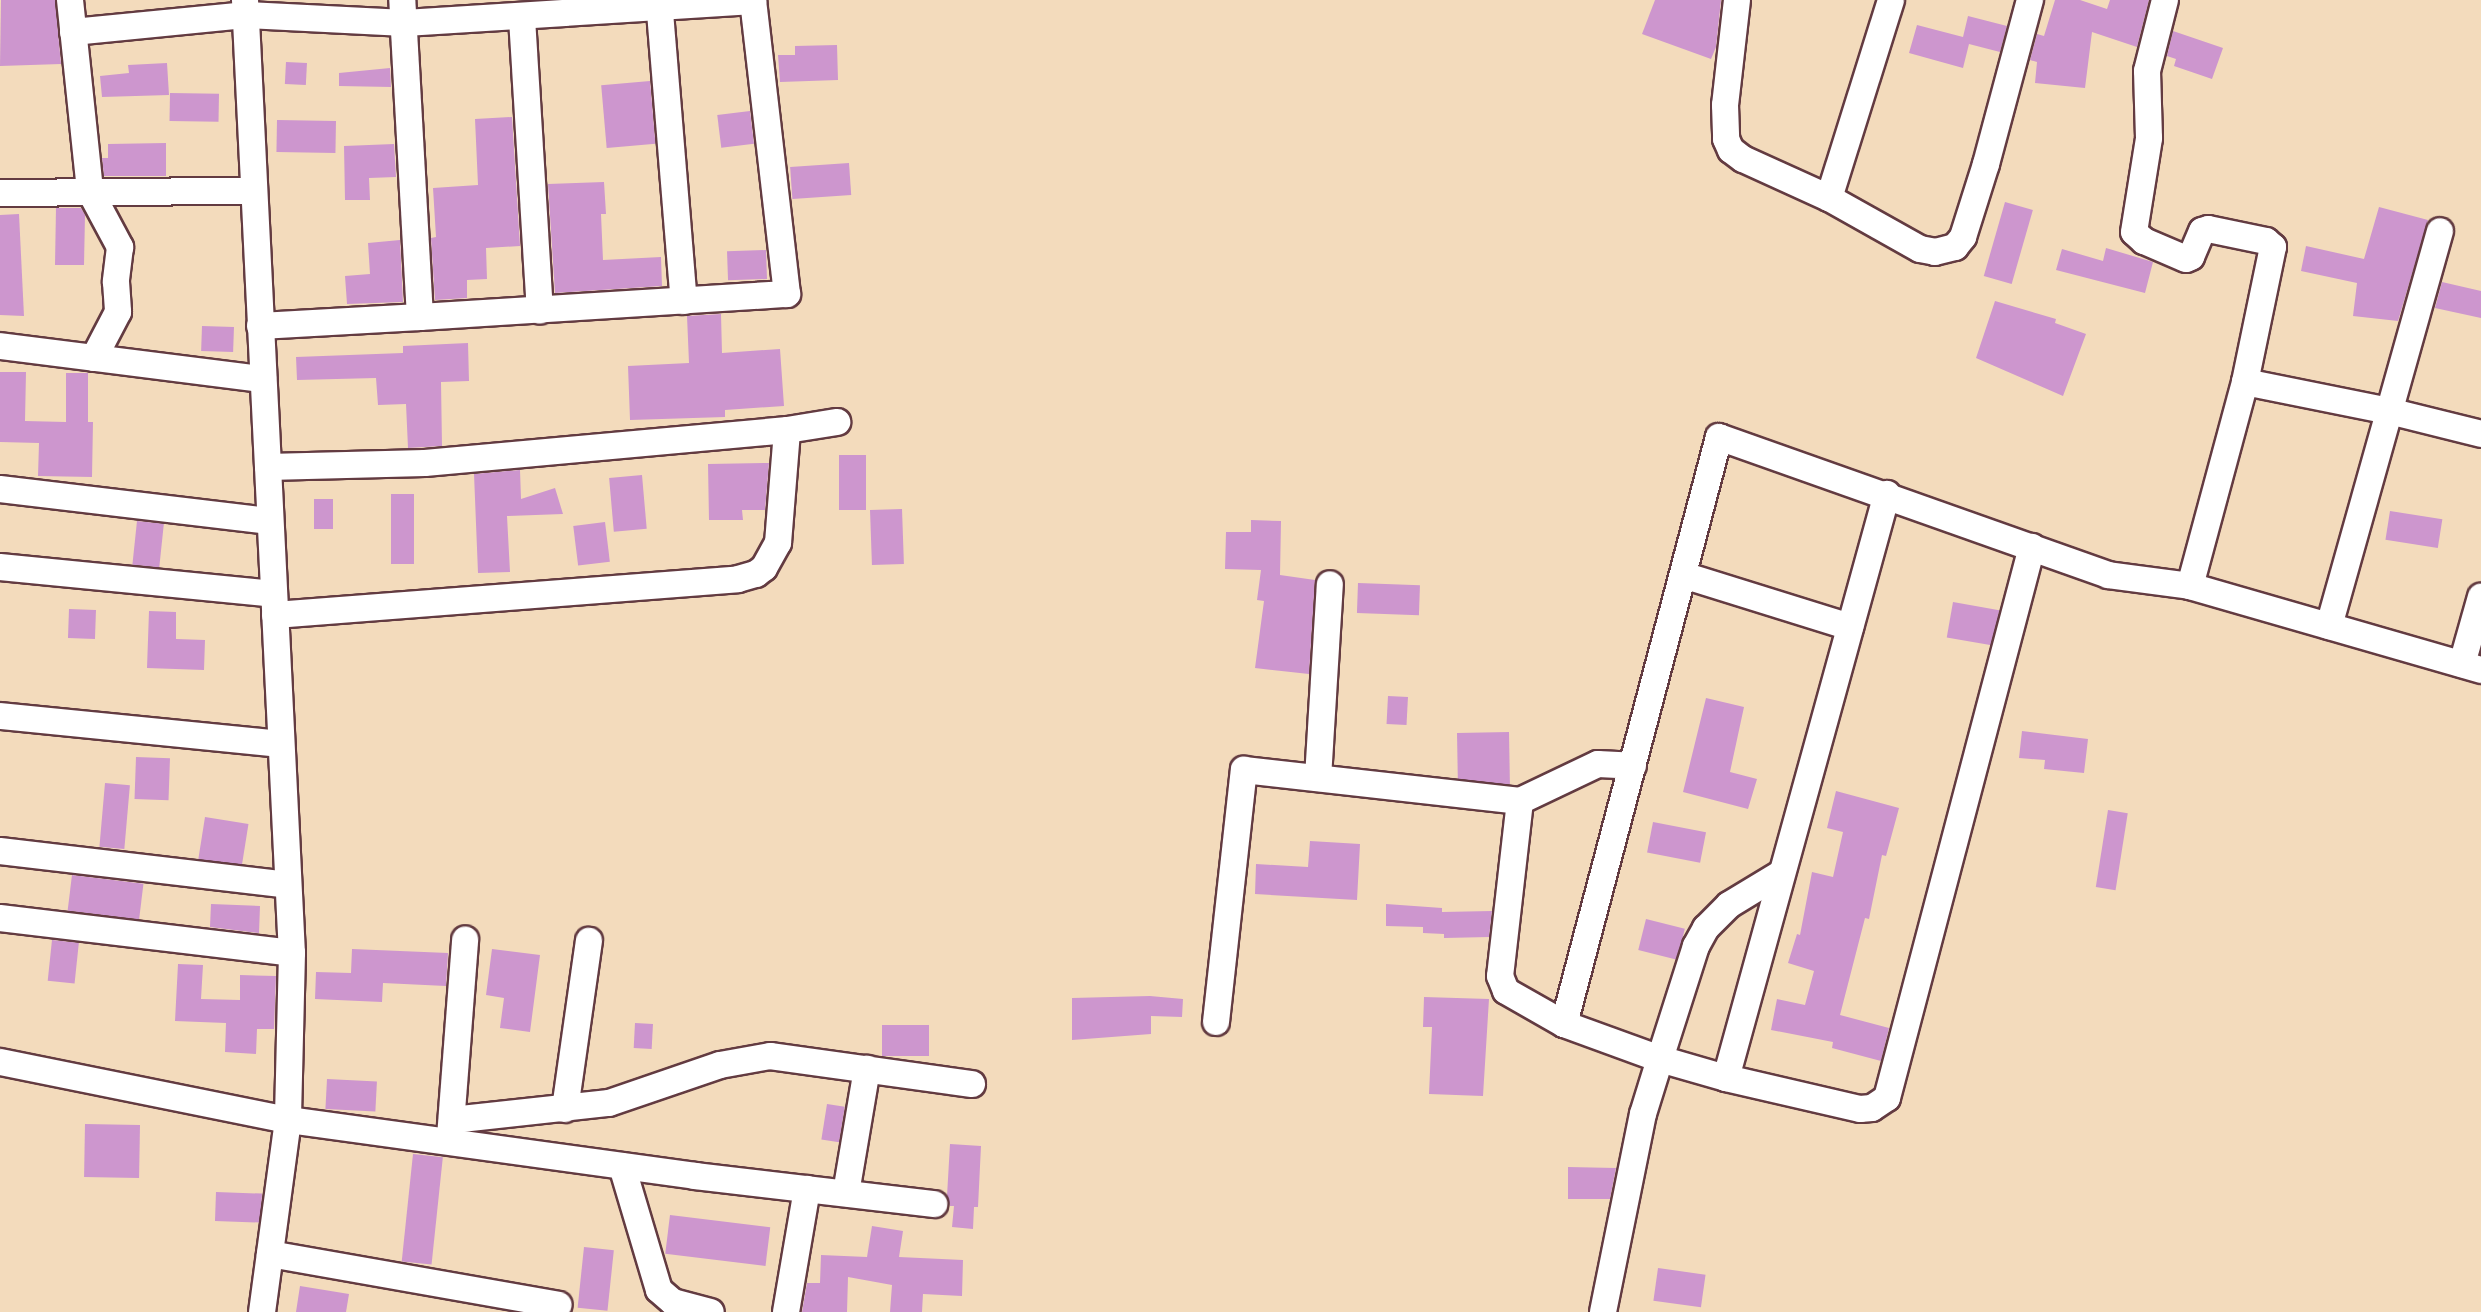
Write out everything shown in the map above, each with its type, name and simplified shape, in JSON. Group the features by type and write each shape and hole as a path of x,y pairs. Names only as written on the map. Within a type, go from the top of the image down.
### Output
{"street":[{"path":"70,0 90,191 120,247 116,282 118,312 94,358"},
{"path":"1737,0 1725,105 1726,139 1731,150 1743,159 1829,198 1920,249 1935,253 1955,247 1963,237 1986,164 2030,0"},
{"path":"1829,198 1891,0"},
{"path":"2165,0 2147,71 2149,138 2134,232 2144,241 2186,259 2191,257 2202,231 2208,229 2272,245 2245,382 2190,586"},
{"path":"73,32 246,8 516,12 753,1 787,294 260,326"},
{"path":"659,4 684,300"},
{"path":"246,8 292,953 288,1120 262,1312"},
{"path":"404,12 420,317"},
{"path":"516,12 540,310"},
{"path":"0,193 254,191"},
{"path":"2329,626 2440,231"},
{"path":"0,346 263,379"},
{"path":"2245,382 2389,411 2481,434"},
{"path":"268,467 425,463 787,430 837,422"},
{"path":"0,567 274,604 738,579 756,574 764,568 778,543 787,430"},
{"path":"1564,1024 1719,437 1887,494 2108,575 2190,586 2471,667 2481,597"},
{"path":"0,489 270,520"},
{"path":"1726,1078 1780,874 1887,494"},
{"path":"1520,800 1500,976 1506,991 1564,1024 1660,1059 1726,1078 1860,1109 1872,1108 1887,1098 2032,547"},
{"path":"1683,575 1850,626"},
{"path":"1318,778 1330,584"},
{"path":"0,716 281,744"},
{"path":"1216,1022 1244,770 1520,800 1598,764 1633,766"},
{"path":"0,851 288,885"},
{"path":"1603,1312 1643,1114 1696,946 1706,928 1729,905 1780,874"},
{"path":"0,918 292,953"},
{"path":"451,1131 464,940"},
{"path":"565,1109 589,941"},
{"path":"451,1131 610,1103 744,1058 797,1058 972,1084"},
{"path":"2,1068 288,1120 451,1131 622,1166 934,1204"},
{"path":"846,1193 867,1069"},
{"path":"622,1166 659,1290 673,1302 711,1312"},
{"path":"786,1312 807,1189"},
{"path":"270,1254 559,1305"}],"building":[{"path":"1,0 55,0 61,64 0,66"},
{"path":"1655,0 1721,0 1716,47 1711,59 1642,34"},
{"path":"2055,0 2080,0 2107,9 2110,0 2149,0 2137,47 2092,32 2085,88 2035,83 2037,62 2030,60 2037,34 2044,36"},
{"path":"1968,16 2007,26 2000,52 1969,44 1963,68 1909,53 1917,25 1963,37"},
{"path":"2173,31 2223,48 2212,79 2174,66 2176,59 2167,56"},
{"path":"837,45 838,80 780,82 778,55 795,55 795,46"},
{"path":"286,62 307,63 306,85 285,84"},
{"path":"167,63 169,95 102,97 100,76 129,73 128,65"},
{"path":"390,68 391,87 339,86 339,73"},
{"path":"650,81 655,144 607,148 601,85"},
{"path":"170,93 219,94 219,122 170,121"},
{"path":"750,111 754,144 721,148 717,115"},
{"path":"512,117 520,246 486,248 487,279 467,280 467,298 435,300 431,238 436,237 433,188 478,185 475,119"},
{"path":"277,120 336,121 335,153 276,152"},
{"path":"166,143 166,176 104,176 102,158 108,158 108,144"},
{"path":"394,144 396,177 369,178 370,200 345,200 344,146"},
{"path":"849,163 851,195 792,199 790,167"},
{"path":"604,182 606,214 601,214 603,260 661,257 662,286 555,293 548,184"},
{"path":"2005,202 2033,210 2012,284 1984,276"},
{"path":"2379,207 2428,220 2398,321 2353,316 2357,283 2301,271 2306,246 2364,259"},
{"path":"56,208 81,208 85,215 84,265 55,265"},
{"path":"19,214 24,316 0,315 0,215"},
{"path":"400,240 403,302 347,304 345,276 370,274 368,243"},
{"path":"2106,248 2153,262 2145,293 2056,270 2062,249 2103,261"},
{"path":"766,250 767,279 728,280 727,251"},
{"path":"2442,282 2481,291 2481,318 2435,308"},
{"path":"1995,301 2056,319 2055,323 2086,334 2063,396 1976,358"},
{"path":"721,314 722,353 780,349 784,406 725,410 725,417 630,420 628,366 689,363 687,316"},
{"path":"202,326 234,327 233,352 201,351"},
{"path":"468,343 469,381 441,382 442,446 408,448 406,404 378,405 376,378 297,380 296,357 403,353 403,346"},
{"path":"0,372 26,372 25,421 66,422 66,373 88,373 88,422 93,422 92,477 38,476 39,443 0,442"},
{"path":"839,455 866,455 866,510 839,510"},
{"path":"769,463 765,510 742,510 743,520 709,520 708,464"},
{"path":"520,470 521,499 555,488 563,514 507,516 510,572 478,573 474,474"},
{"path":"642,475 647,529 614,532 609,478"},
{"path":"391,494 414,494 414,564 391,564"},
{"path":"314,499 333,499 333,529 314,529"},
{"path":"902,509 904,564 872,565 870,510"},
{"path":"2390,511 2442,519 2438,548 2385,540"},
{"path":"1251,520 1281,521 1280,575 1315,580 1309,674 1255,668 1264,601 1257,600 1261,570 1225,569 1226,532 1251,532"},
{"path":"137,521 164,524 159,568 132,565"},
{"path":"605,522 610,562 578,566 573,526"},
{"path":"1358,583 1420,585 1419,615 1357,613"},
{"path":"1953,602 1999,610 1993,646 1947,637"},
{"path":"69,609 96,610 95,639 68,638"},
{"path":"149,611 176,612 176,639 205,640 204,670 147,668"},
{"path":"1388,696 1408,697 1407,725 1387,724"},
{"path":"1706,698 1744,707 1730,772 1757,779 1748,809 1683,792"},
{"path":"2022,731 2088,739 2084,773 2044,769 2045,760 2019,758"},
{"path":"1509,732 1510,784 1458,785 1457,733"},
{"path":"136,757 170,758 169,800 135,799"},
{"path":"105,783 130,785 124,849 99,847"},
{"path":"1836,791 1899,808 1886,856 1882,855 1869,919 1865,918 1840,1015 1889,1028 1881,1061 1832,1048 1833,1042 1771,1030 1777,999 1805,1005 1814,971 1788,963 1797,934 1800,935 1812,872 1833,877 1843,832 1827,828"},
{"path":"2108,810 2128,813 2116,890 2096,887"},
{"path":"205,817 248,824 242,866 198,859"},
{"path":"1653,822 1706,832 1700,863 1647,852"},
{"path":"1310,841 1360,844 1357,900 1255,894 1256,864 1308,867"},
{"path":"72,875 143,884 139,920 68,911"},
{"path":"211,904 260,906 259,933 210,927"},
{"path":"1386,904 1442,908 1442,912 1492,911 1489,937 1444,938 1444,934 1423,933 1423,927 1386,926"},
{"path":"1646,919 1685,929 1677,960 1638,950"},
{"path":"52,940 79,943 75,984 48,981"},
{"path":"352,949 448,953 446,986 383,983 382,1002 315,999 316,972 351,973"},
{"path":"492,949 540,955 530,1032 500,1028 504,998 486,995"},
{"path":"178,964 203,965 201,999 240,1000 240,975 276,976 274,1029 257,1029 256,1054 225,1052 226,1023 175,1021"},
{"path":"1150,996 1183,999 1182,1017 1151,1016 1151,1034 1072,1040 1072,998"},
{"path":"1424,997 1489,999 1483,1096 1429,1094 1432,1027 1423,1027"},
{"path":"635,1023 653,1024 652,1049 634,1048"},
{"path":"882,1025 929,1025 929,1056 882,1056"},
{"path":"327,1079 377,1082 375,1112 325,1109"},
{"path":"827,1104 845,1107 839,1142 821,1140"},
{"path":"85,1124 140,1125 139,1178 84,1177"},
{"path":"950,1144 981,1146 978,1207 974,1207 973,1229 952,1227 954,1206 950,1206 947,1196"},
{"path":"413,1154 443,1157 432,1265 402,1261"},
{"path":"1568,1167 1616,1168 1610,1199 1568,1199"},
{"path":"216,1192 262,1194 261,1223 215,1221"},
{"path":"670,1215 770,1227 765,1266 665,1254"},
{"path":"872,1226 903,1231 899,1257 963,1260 962,1296 923,1294 922,1312 890,1312 892,1285 848,1277 847,1312 802,1312 807,1283 820,1283 821,1255 867,1257"},
{"path":"584,1247 614,1250 607,1311 578,1308"},
{"path":"1658,1268 1706,1275 1701,1307 1653,1301"},
{"path":"300,1286 349,1294 346,1312 296,1312"}]}
